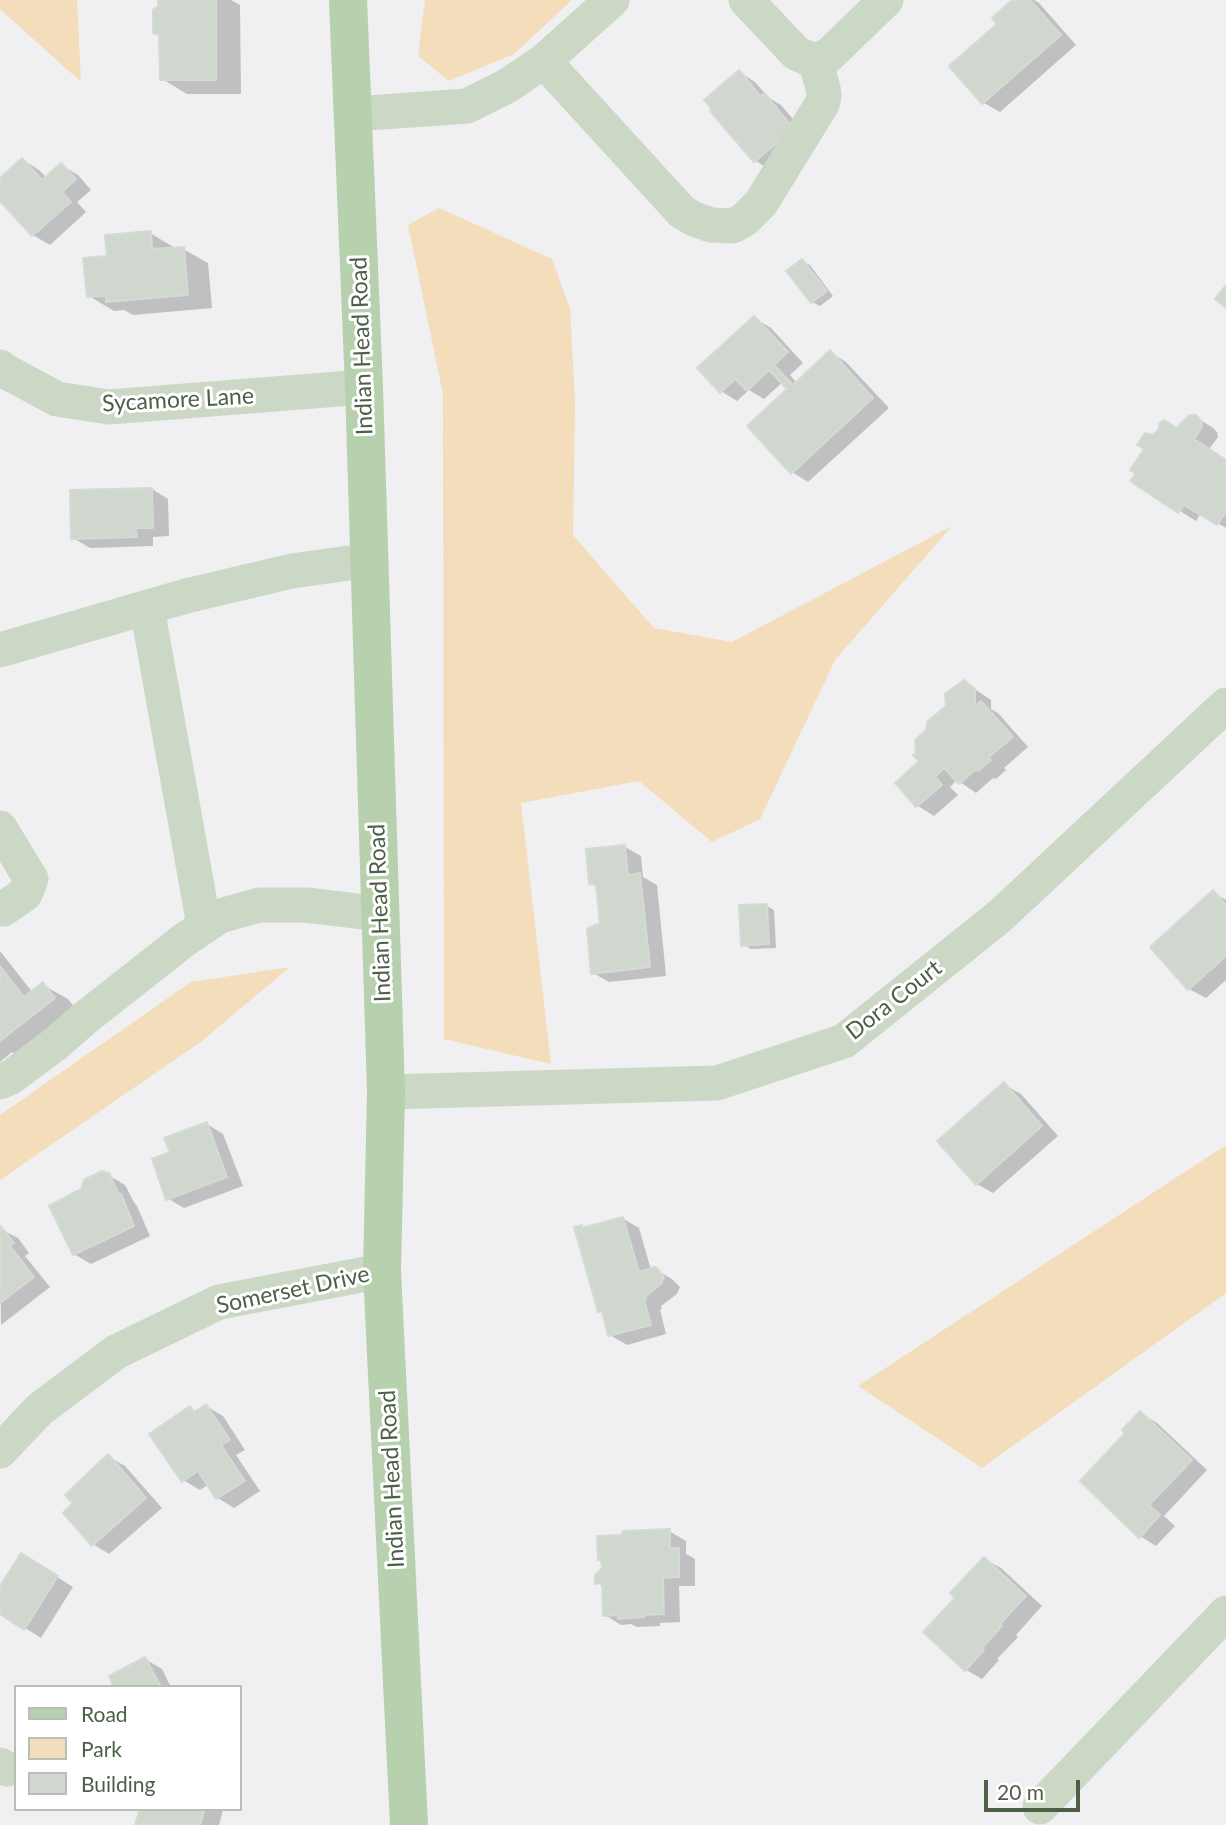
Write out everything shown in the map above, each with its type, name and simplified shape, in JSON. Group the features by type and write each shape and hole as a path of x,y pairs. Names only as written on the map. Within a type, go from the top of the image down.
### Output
{"main road":[{"name":"Indian Head Road","path":"348,0 364,387 386,1092 382,1271 409,1825"}],"street":[{"path":"354,114 467,106 507,86 544,61 612,0"},
{"path":"746,0 796,53 815,60 828,56 886,0"},
{"path":"544,61 682,212 711,225 733,226 753,213 822,104 823,88 815,60"},
{"name":"Sycamore Lane","path":"0,367 57,399 108,407 364,387"},
{"path":"0,650 186,596 292,571 370,560"},
{"path":"147,608 204,925"},
{"name":"Dora Court","path":"386,1092 717,1083 844,1041 1000,916 1226,705"},
{"path":"0,828 31,879 25,894 3,909 0,908"},
{"path":"0,1082 54,1045 135,978 204,925 220,916 259,905 306,905 381,914"},
{"name":"Somerset Drive","path":"0,1451 40,1409 116,1352 219,1302 382,1271"},
{"path":"1040,1807 1226,1612"}],"green space":[{"path":"0,0 77,0 81,82 0,9"},
{"path":"425,0 572,0 514,54 449,81 418,56"},
{"path":"439,208 552,259 570,309 575,403 573,535 654,628 732,642 952,526 835,660 760,819 712,842 639,781 521,803 551,1064 444,1039 443,394 408,225"},
{"path":"290,967 202,1041 0,1180 0,1115 191,982"},
{"path":"1226,1145 1226,1293 982,1468 858,1386"}],"building":[{"path":"158,0 216,0 216,80 160,80 159,35 153,33 153,10 158,6"},
{"path":"1012,0 1030,0 1061,35 982,104 949,66 997,24 992,18"},
{"path":"739,70 760,96 764,93 794,129 754,162 710,111 712,109 704,100"},
{"path":"22,158 42,180 61,163 76,179 62,192 71,202 32,236 0,201 0,178"},
{"path":"151,231 152,249 184,247 188,295 106,302 106,296 87,297 83,258 107,256 105,235"},
{"path":"802,259 827,291 811,303 786,271"},
{"path":"1226,285 1226,308 1215,299"},
{"path":"754,316 788,352 774,365 793,385 830,350 873,398 791,474 747,426 787,389 769,370 747,391 735,379 720,393 697,368"},
{"path":"1196,415 1202,427 1194,439 1226,460 1226,512 1217,525 1184,505 1178,513 1130,481 1136,474 1130,470 1144,449 1137,445 1145,433 1153,435 1164,420 1177,428 1188,416"},
{"path":"152,488 153,528 136,528 137,537 71,539 70,490"},
{"path":"964,680 975,689 975,706 981,701 1013,737 989,757 991,760 959,784 944,768 935,777 942,785 916,807 895,783 919,761 913,755 916,753 915,740 926,730 927,722 946,706 945,694"},
{"path":"625,845 628,875 640,873 650,967 591,974 587,929 600,923 596,885 589,884 586,849"},
{"path":"1213,890 1226,905 1226,956 1188,990 1150,947"},
{"path":"767,904 769,944 741,946 739,905"},
{"path":"0,966 24,997 43,982 55,998 0,1041"},
{"path":"1004,1082 1042,1126 976,1185 937,1141"},
{"path":"207,1122 227,1177 166,1200 152,1159 170,1152 164,1138"},
{"path":"102,1171 109,1173 134,1226 73,1255 49,1206 81,1189 84,1180"},
{"path":"623,1217 639,1272 655,1267 664,1277 661,1284 644,1300 651,1325 608,1336 602,1311 598,1312 574,1227 582,1225 582,1228"},
{"path":"1,1226 14,1243 10,1246 34,1277 0,1303"},
{"path":"206,1404 230,1440 221,1445 245,1481 216,1499 198,1471 182,1482 149,1434 190,1406 194,1412"},
{"path":"1140,1411 1192,1460 1149,1505 1160,1515 1139,1538 1080,1481 1125,1433 1122,1430"},
{"path":"108,1454 146,1498 92,1546 63,1513 73,1503 65,1495"},
{"path":"670,1529 670,1548 679,1548 679,1577 663,1578 664,1614 618,1619 618,1615 603,1616 602,1583 595,1584 595,1575 602,1568 601,1560 598,1560 597,1536 622,1535 623,1531"},
{"path":"21,1553 58,1576 24,1630 0,1614 0,1586"},
{"path":"984,1557 1026,1596 1000,1624 1002,1626 965,1671 923,1632 955,1598 950,1593"},
{"path":"145,1657 160,1685 113,1685 109,1676"},
{"path":"139,1811 204,1811 200,1825 135,1825"}]}
